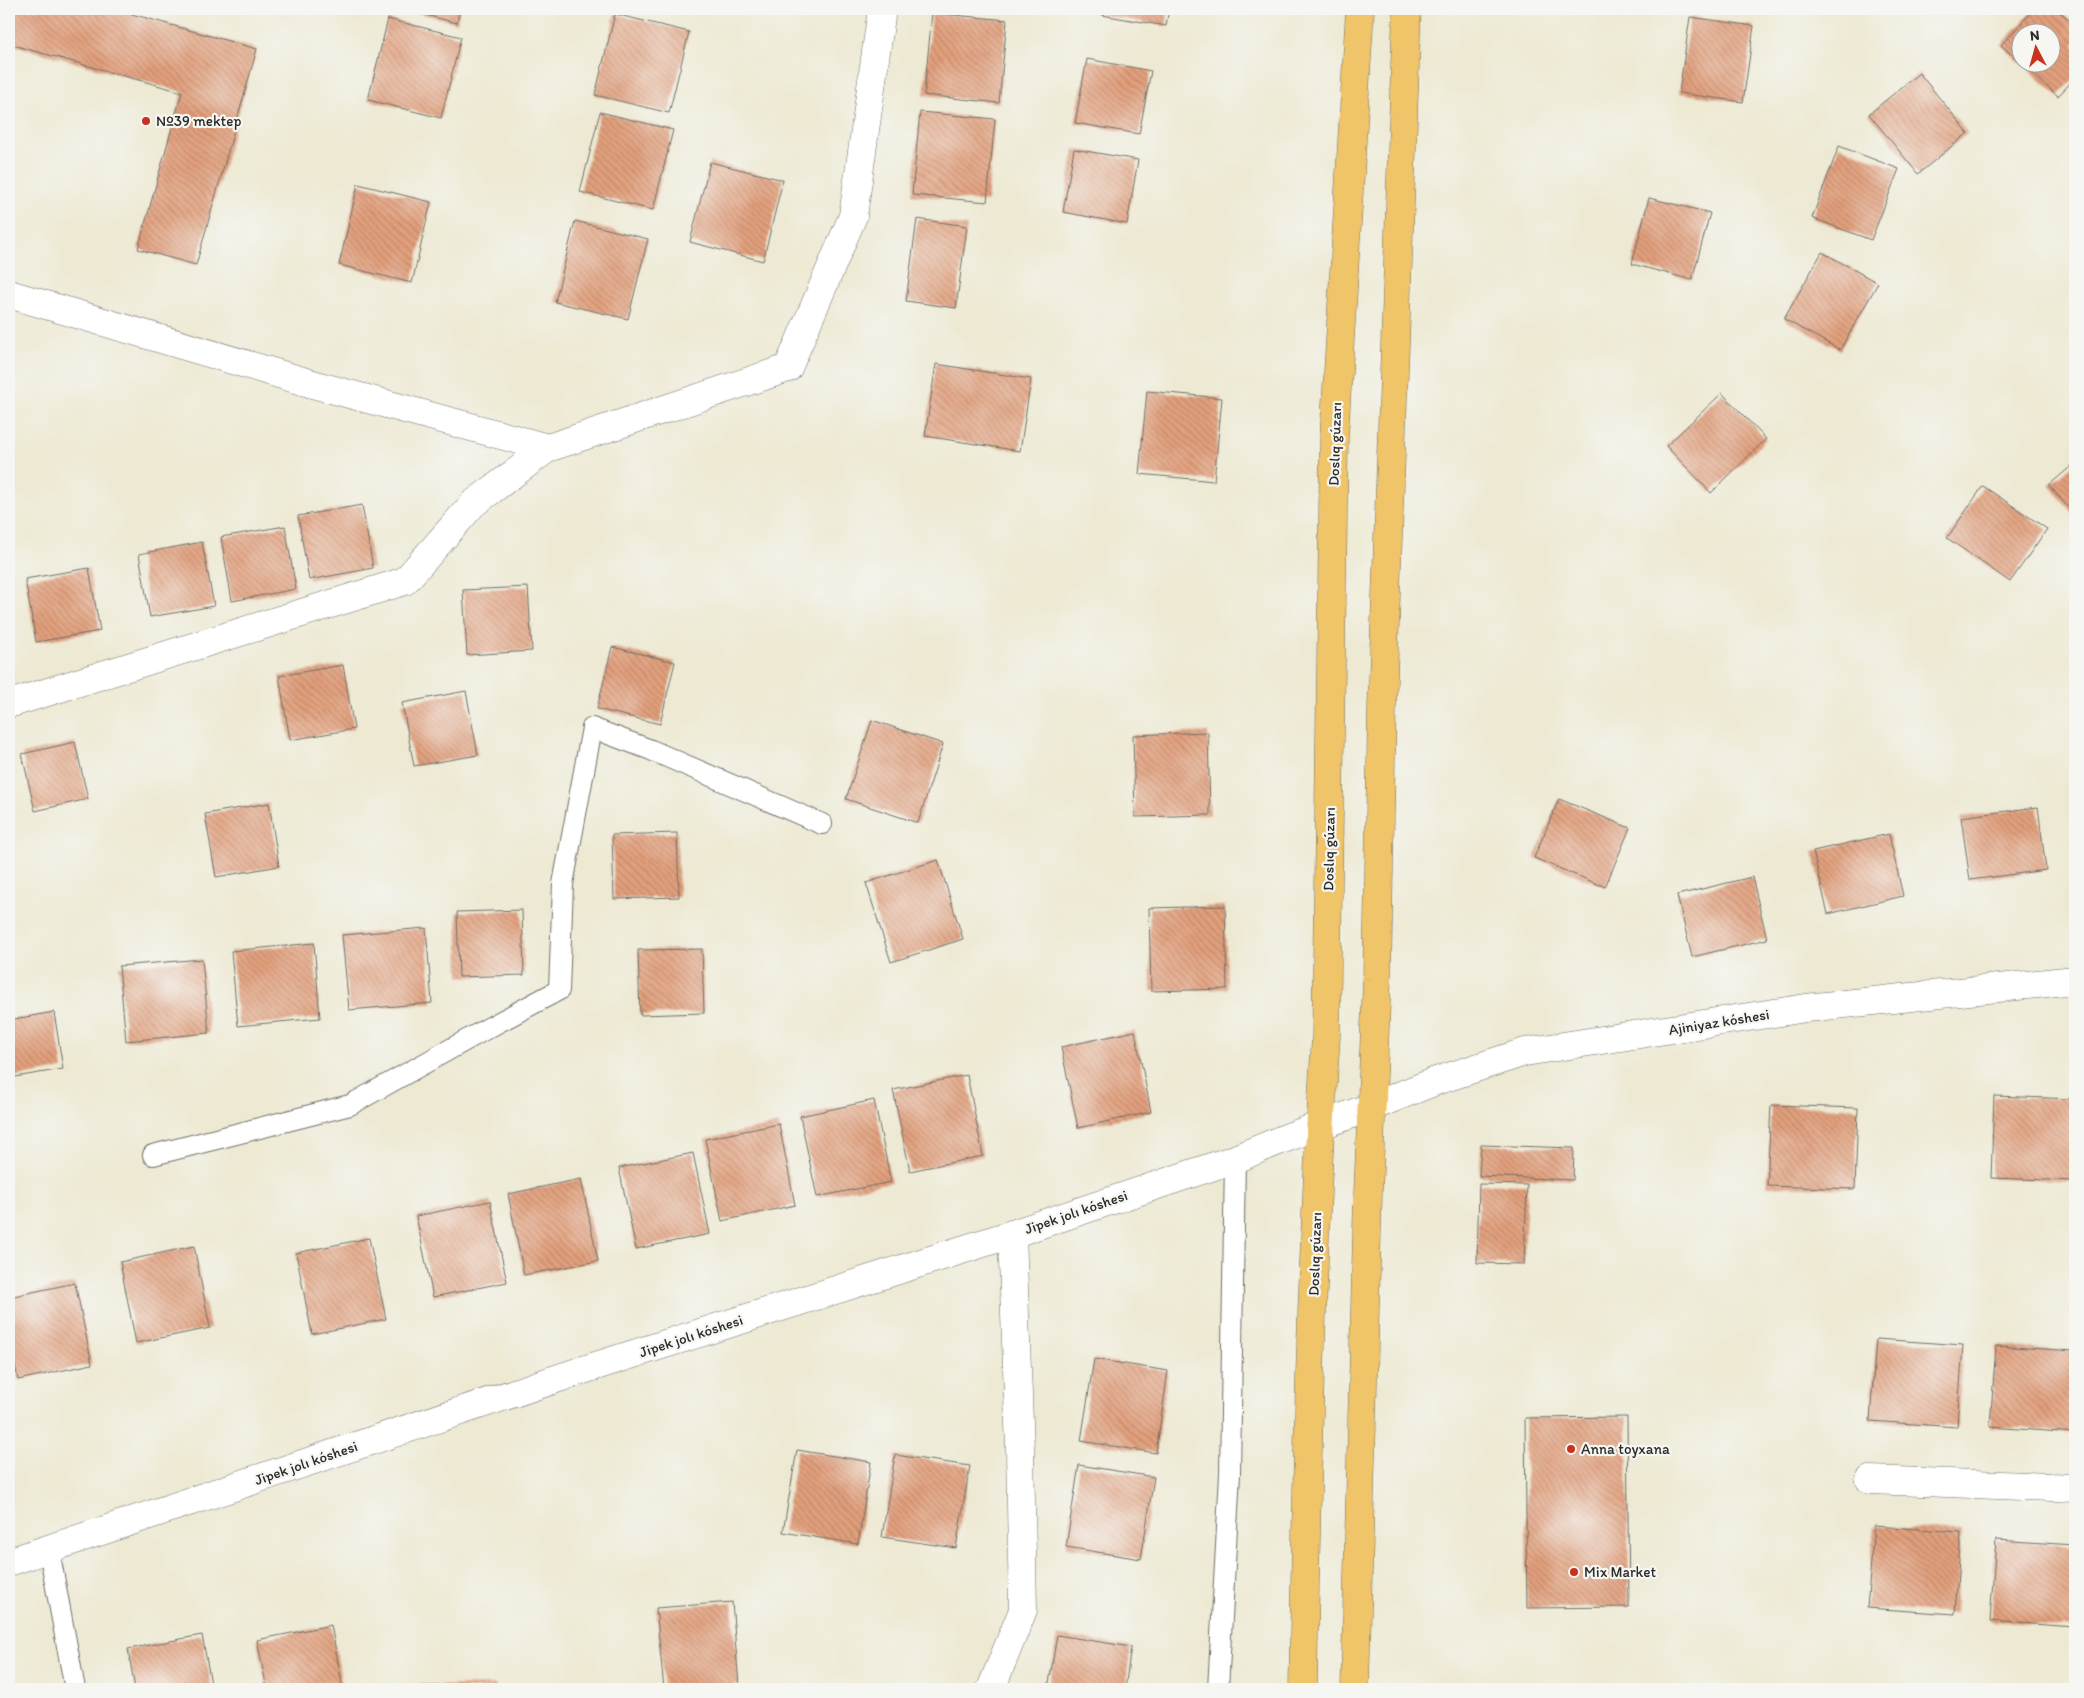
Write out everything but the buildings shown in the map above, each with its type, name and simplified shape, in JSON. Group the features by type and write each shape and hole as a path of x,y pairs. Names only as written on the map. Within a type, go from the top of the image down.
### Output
{"main road":[{"name":"Doslıq gúzarı","path":"1303,1689 1307,1495 1320,1126 1326,1027 1334,438 1360,9"},
{"path":"1355,1689 1377,979 1382,707 1407,9"}],"street":[{"path":"9,704 405,581 473,504 548,448 788,368 853,216 882,9"},
{"path":"9,294 316,385 548,448"},
{"name":"Ajiniyaz kóshesi","path":"1372,1107 1436,1081 1525,1052 1806,1008 2075,980"},
{"name":"Jipek jolı kóshesi","path":"9,1562 583,1370 1012,1234 1235,1159 1372,1107"},
{"path":"991,1689 1023,1610 1020,1449 1012,1234"},
{"path":"1870,1480 2075,1488"}],"lane":[{"path":"153,1155 350,1105 559,990 563,884 592,728 651,750 822,824"},
{"path":"1218,1689 1230,1474 1235,1159"},
{"path":"49,1550 75,1689"}],"place":[{"name":"№39 mektep","path":"146,121"},
{"name":"Anna toyxana","path":"1571,1449"},
{"name":"Mix Market","path":"1574,1572"}]}
